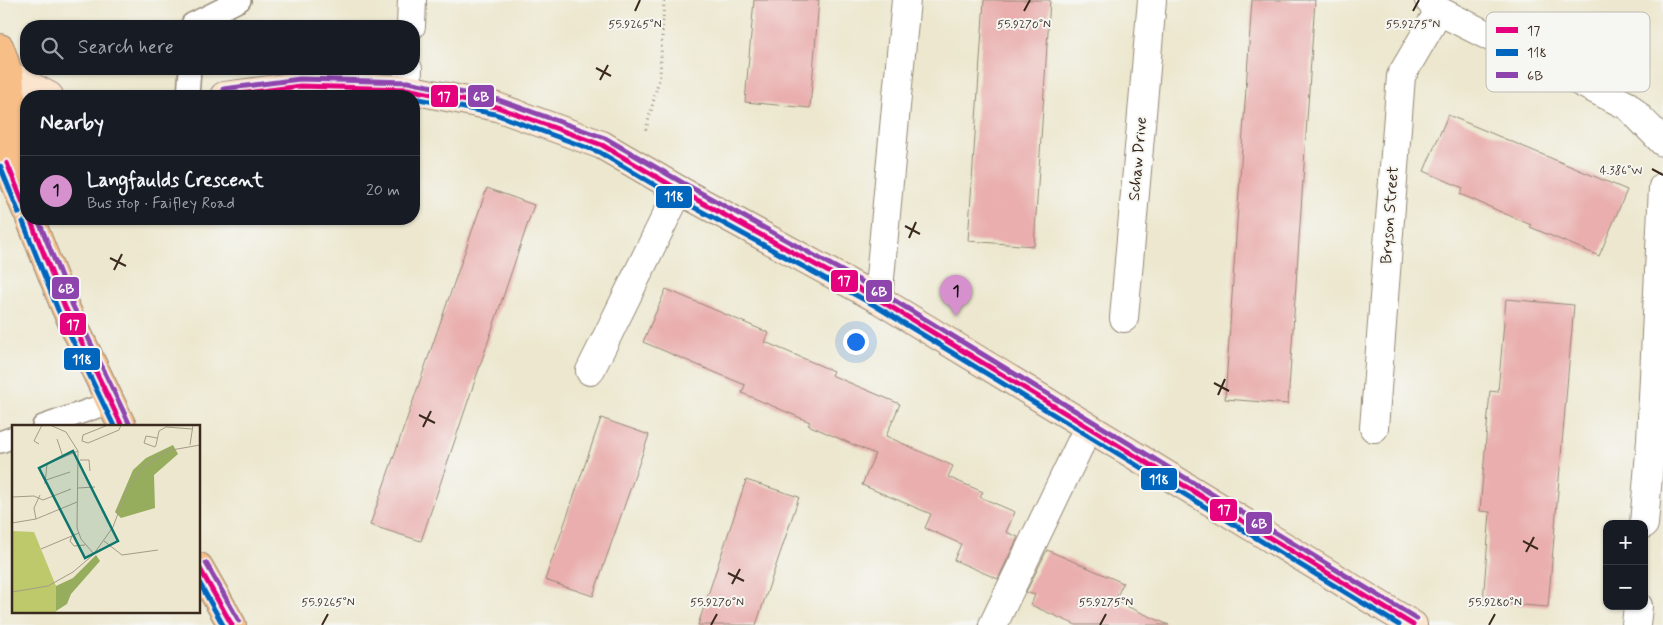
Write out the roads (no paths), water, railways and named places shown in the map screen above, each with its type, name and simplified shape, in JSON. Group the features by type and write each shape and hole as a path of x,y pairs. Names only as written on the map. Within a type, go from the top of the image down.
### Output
{"main road":[{"path":"0,48 9,75 13,119 11,158 20,189"},
{"path":"32,225 65,308 121,425"},
{"path":"200,569 232,625"}],"street":[{"path":"411,20 412,0"},
{"path":"878,300 906,0"},
{"name":"Schaw Drive","path":"1124,318 1152,0"},
{"path":"1434,6 1486,33"},
{"name":"Bryson Street","path":"1374,428 1401,76 1434,6"},
{"path":"9,75 38,90"},
{"path":"270,90 300,86 408,79 497,107 602,145 679,190 878,300 1413,625"},
{"path":"1601,92 1628,106 1663,142"},
{"path":"1645,520 1657,441 1663,187"},
{"path":"590,371 679,190"},
{"path":"993,625 1088,428"},
{"path":"1636,625 1638,610"}],"lane":[{"path":"195,20 206,0"},
{"path":"196,20 214,0"},
{"path":"202,20 240,0"},
{"path":"188,90 190,75"},
{"path":"46,425 109,402"},
{"path":"0,442 12,438"}],"place":[{"name":"Langfaulds Crescent","path":"956,316"}]}
